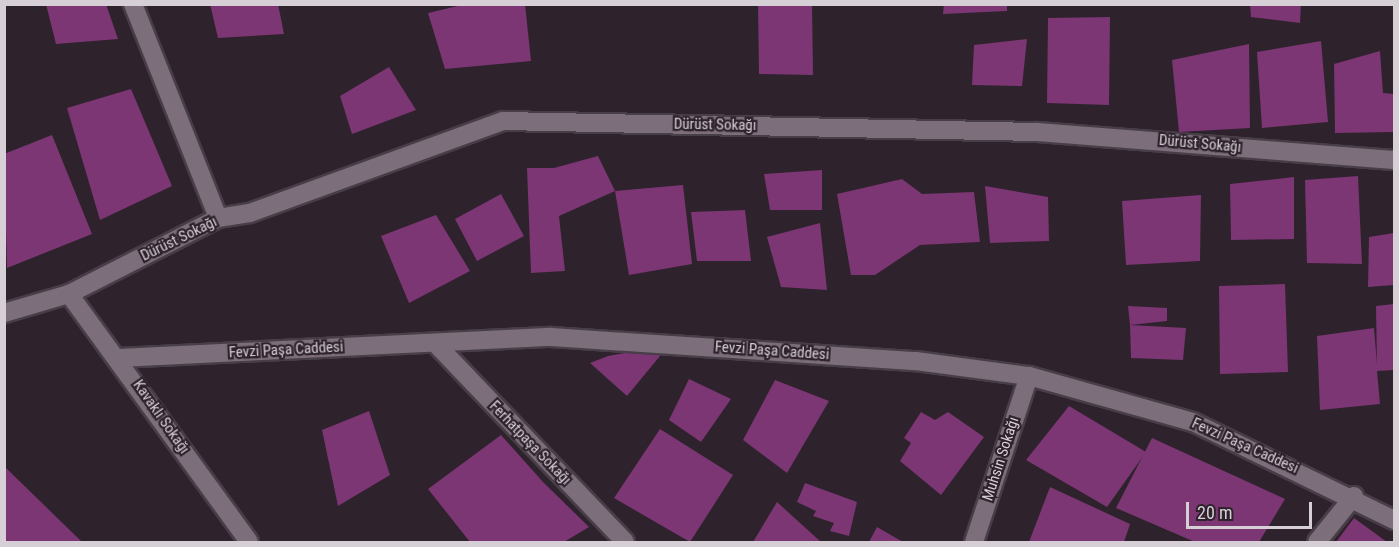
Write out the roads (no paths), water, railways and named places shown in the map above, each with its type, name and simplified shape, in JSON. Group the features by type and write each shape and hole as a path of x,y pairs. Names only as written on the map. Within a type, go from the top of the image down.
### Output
{"street":[{"path":"133,4 218,218"},
{"name":"Dürüst Sokağı","path":"4,313 69,294 218,218 250,213 502,121 1037,132 1395,160"},
{"name":"Kavaklı Sokağı","path":"69,294 119,358 249,543"},
{"name":"Fevzi Paşa Caddesi","path":"119,358 551,337 916,361 1029,376 1193,422 1354,496 1395,520"},
{"name":"Ferhatpaşa Sokağı","path":"435,343 625,543"},
{"name":"Muhsin Sokağı","path":"974,543 1029,376"},
{"path":"1317,543 1354,496"}]}
